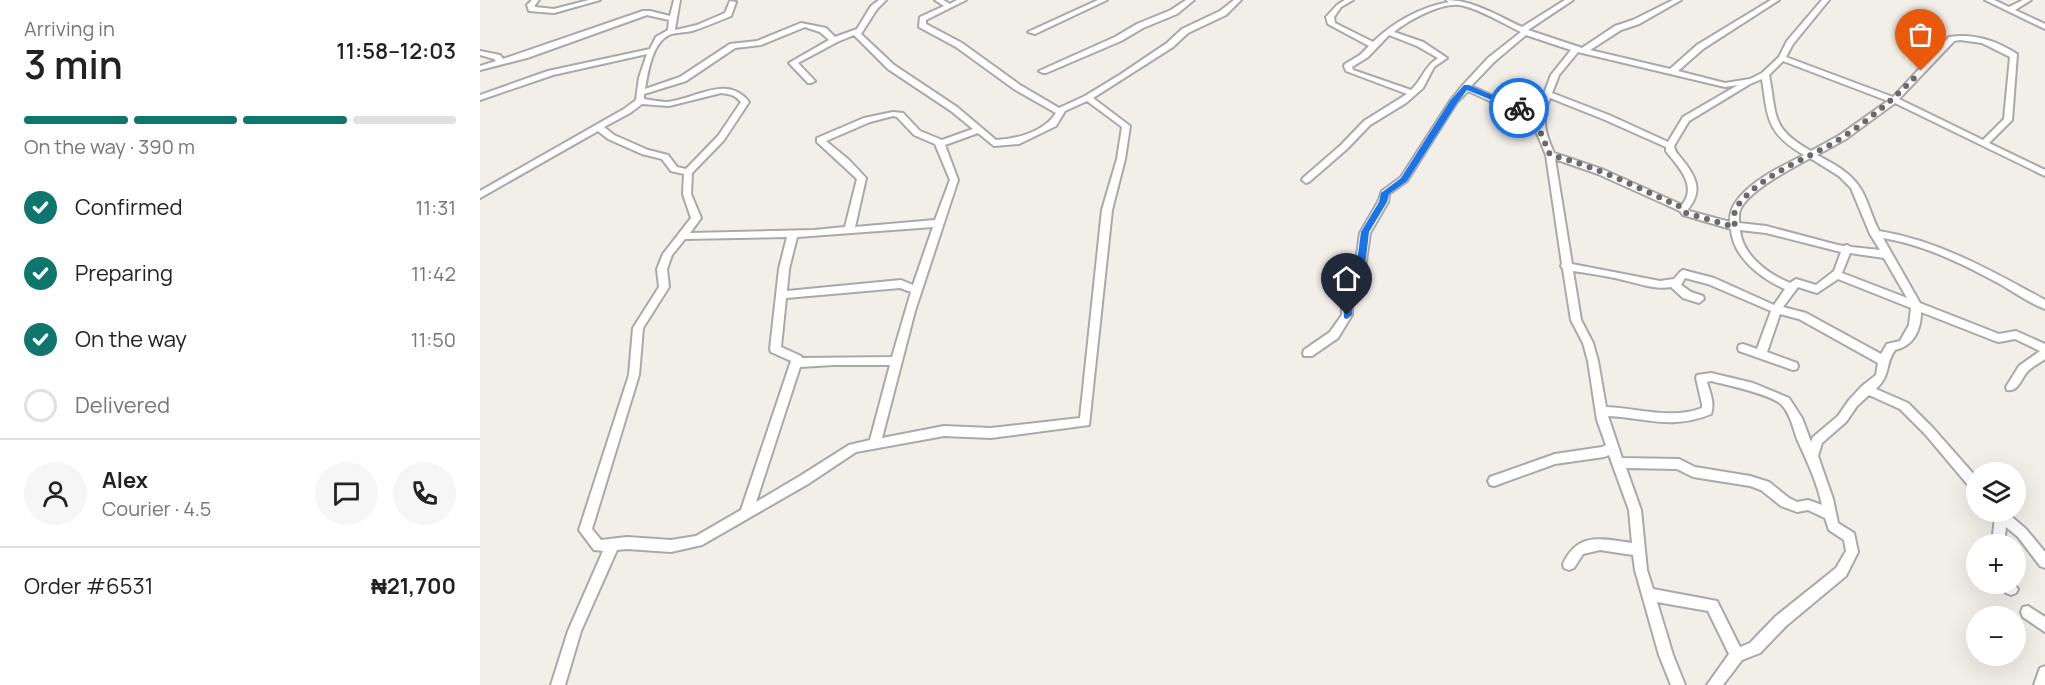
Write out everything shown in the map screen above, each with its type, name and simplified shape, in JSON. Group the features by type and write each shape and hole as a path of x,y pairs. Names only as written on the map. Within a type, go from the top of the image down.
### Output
{"street":[{"path":"536,0 531,5 532,9 554,12 597,0"},
{"path":"640,97 640,84 653,50 659,39 671,31 677,0"},
{"path":"811,81 793,63 834,40 858,31 874,8 883,0"},
{"path":"938,0 949,6"},
{"path":"963,0 923,19 922,26 959,45 1017,87 1060,112"},
{"path":"1032,32 1083,6 1104,0"},
{"path":"1043,71 1118,39 1140,26 1174,12 1191,0"},
{"path":"1350,0 1339,6 1330,17 1332,24 1373,45"},
{"path":"1449,0 1464,2 1524,31 1580,50 1725,85 1735,90"},
{"path":"1308,353 1334,335 1347,315 1347,302 1358,283 1365,232 1383,202 1385,193 1404,179 1454,101 1491,60 1524,31 1570,0"},
{"path":"1678,0 1636,22 1618,28 1580,50 1555,75 1541,113 1540,131 1550,155 1576,320 1588,343 1601,411 1635,510 1641,570 1678,685"},
{"path":"1671,73 1700,47 1776,0"},
{"path":"1683,208 1692,195 1691,182 1685,169 1670,151 1670,146 1686,118 1765,75 1782,58 1790,43 1826,0"},
{"path":"1988,0 2045,27"},
{"path":"2009,10 2028,0"},
{"path":"858,31 857,34 864,43 891,67 954,109 994,143 1016,142 1053,124 1062,109 1088,98 1170,45 1185,31 1223,13 1235,1"},
{"path":"671,31 676,33 728,14 732,2"},
{"path":"1412,93 1350,71 1348,66 1366,55 1373,45 1388,32 1428,8 1464,2"},
{"path":"480,68 524,56 645,13 654,13 663,19 674,18"},
{"path":"480,195 599,127 640,97 683,79 733,46 758,43 804,25 823,30 834,40"},
{"path":"1305,180 1344,147 1367,123 1396,106 1420,86 1431,66 1443,58 1420,44 1388,32"},
{"path":"1790,287 1776,281 1753,264 1736,238 1734,214 1738,205 1764,180 1843,137 1894,100 1952,39 1980,41 2001,47 2014,56 2008,120 1984,143"},
{"path":"480,98 551,73 653,50"},
{"path":"480,53 497,57 501,62"},
{"path":"1782,58 1894,100 2045,173"},
{"path":"1765,75 1770,113 1774,124 1786,139 1809,156 1844,175 1851,182 1860,194 1875,234 1916,307 1917,314 1914,330 1903,344 1891,347 1884,361 1881,378 1866,389 1842,419 1817,440 1812,456"},
{"path":"1725,85 1752,81"},
{"path":"1466,87 1506,105 1541,113"},
{"path":"640,97 668,104 714,92 730,91 743,97 745,102 721,138 688,172 687,194 696,218 668,254 662,269 664,287 638,328 634,375 585,530 598,546 627,543 671,546 698,541 804,480 853,448 944,431 991,434 1085,422 1107,210 1121,159 1126,126 1088,98"},
{"path":"1547,94 1670,146"},
{"path":"849,230 862,178 820,140 867,120 893,114 900,116 916,133 940,144 954,180 915,290 875,444"},
{"path":"599,127 611,137 645,152 665,157 674,169 688,172"},
{"path":"940,144 979,130"},
{"path":"1550,155 1573,160 1683,208 1686,213 1735,227 1742,225 1754,227 1828,246 1887,255"},
{"path":"682,236 793,233 938,223"},
{"path":"746,513 797,359 775,349 784,269 793,233"},
{"path":"1875,234 1896,236 1939,251 1976,267 2045,305"},
{"path":"1761,355 1768,326 1790,287 1796,283 1817,289 1837,275 1847,249"},
{"path":"1566,266 1660,285 1677,282 1683,274 1694,275 1802,316 1884,361"},
{"path":"1837,275 1999,338 2016,335 2045,351 2023,369 2011,387"},
{"path":"1677,282 1676,285 1682,290 1699,299"},
{"path":"781,295 901,284 915,290"},
{"path":"1743,348 1793,366"},
{"path":"796,363 831,359 848,362 895,361"},
{"path":"1601,411 1623,411 1633,415 1666,418 1700,414 1707,411 1708,404 1701,378 1711,377 1753,387 1785,401 1796,418 1812,456 1827,499 1828,514 1833,526 1850,537 1852,552 1841,572 1781,621 1755,648 1737,655 1714,685"},
{"path":"1866,389 1904,406 1966,474"},
{"path":"1494,481 1555,459 1604,452 1613,446"},
{"path":"1619,463 1679,464 1693,472 1750,481 1765,486 1785,502 1797,507 1808,506 1828,514"},
{"path":"2010,522 2022,533 2045,562"},
{"path":"558,685 562,665 586,601 613,544"},
{"path":"1569,564 1579,549 1600,544 1639,550"},
{"path":"1648,594 1712,606 1737,655"},
{"path":"2028,612 2045,626"},
{"path":"2041,685 2045,673"}],"way so far":[{"path":"1519,108 1541,113 1540,131 1550,155 1573,160 1683,208 1686,213 1735,227 1734,214 1738,205 1764,180 1843,137 1894,100 1921,71"}],"route":[{"path":"1347,315 1347,302 1358,283 1365,232 1383,202 1385,193 1404,179 1454,101 1466,87 1506,105 1519,108"}]}
